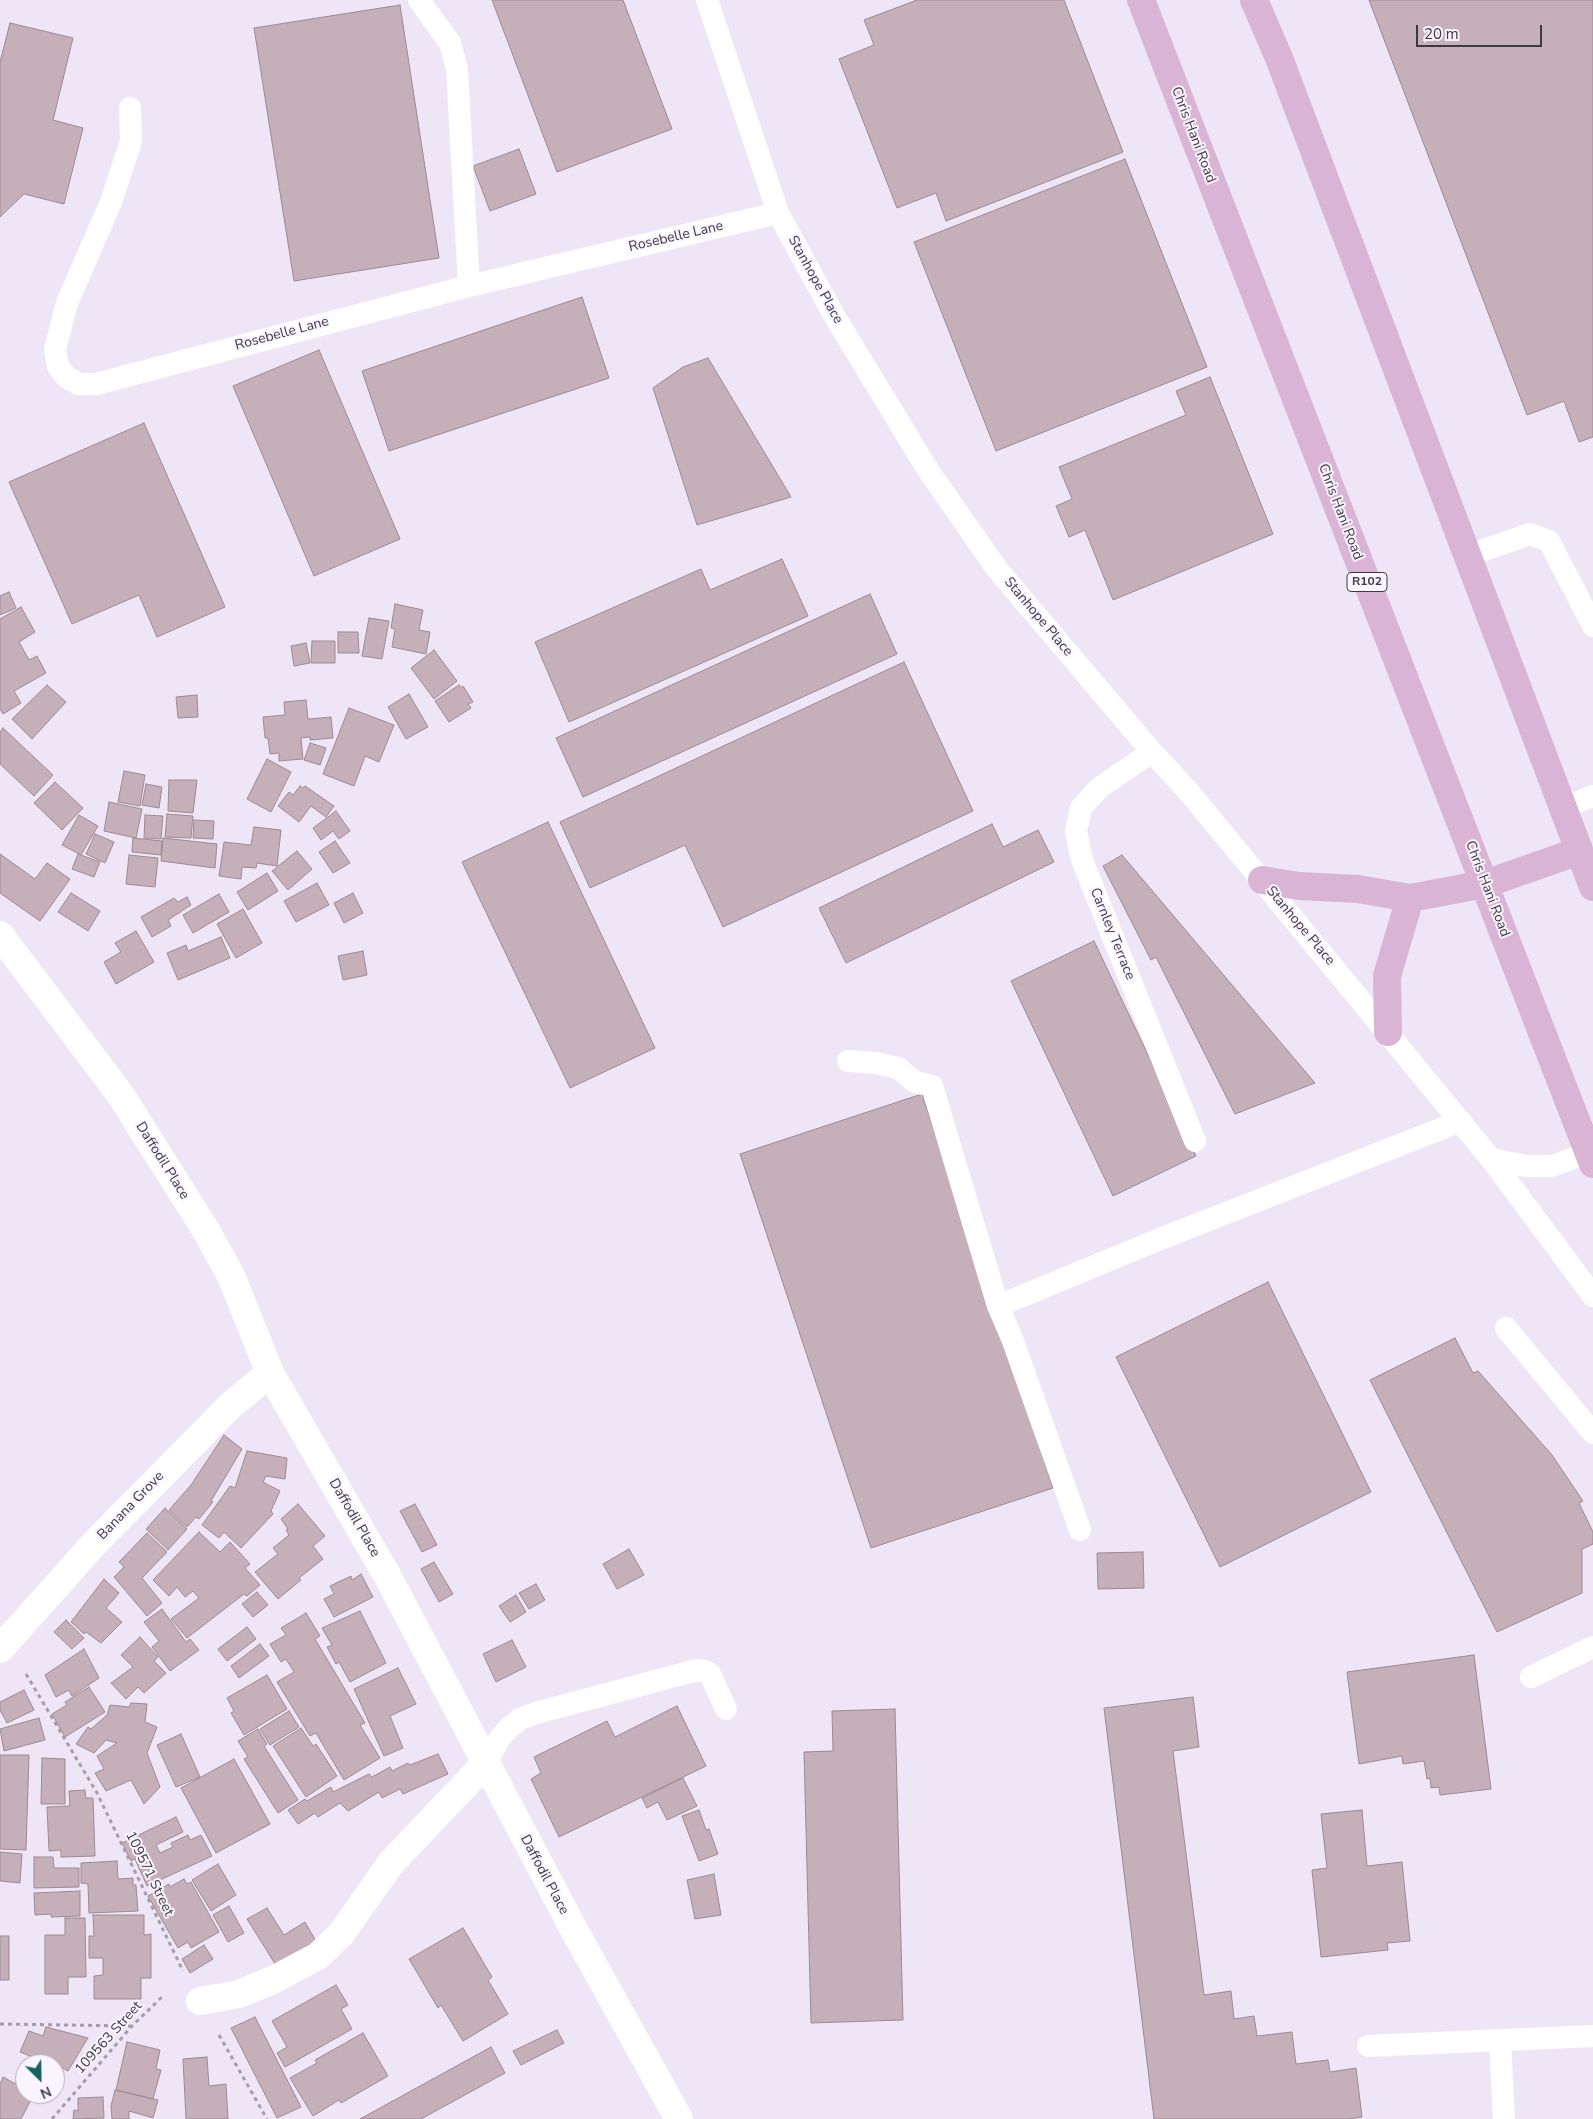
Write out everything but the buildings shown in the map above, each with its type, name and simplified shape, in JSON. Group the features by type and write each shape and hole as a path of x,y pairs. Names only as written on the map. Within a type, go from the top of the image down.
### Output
{"main road":[{"name":"Chris Hani Road","path":"1141,0 1591,1155"},
{"path":"1254,0 1279,58 1593,887"},
{"path":"1262,880 1299,886 1358,890 1410,898 1485,884 1579,851"},
{"path":"1388,1032 1387,976 1410,898"}],"street":[{"name":"Daffodil Place","path":"0,935 120,1094 202,1224 232,1278 270,1373 388,1577 573,1928 679,2119"},
{"name":"Banana Grove","path":"3,1645 93,1545 231,1405 270,1373"},
{"path":"200,2001 239,1994 273,1980 318,1956 341,1934 391,1863 486,1763"}],"lane":[{"path":"419,0 450,43 457,69 469,286"},
{"name":"Stanhope Place","path":"707,0 778,213 835,317 933,477 997,569 1152,752 1188,791 1461,1121 1593,1296"},
{"name":"Rosebelle Lane","path":"130,108 131,141 111,202 67,303 55,350 58,366 66,377 79,384 96,384 469,286 778,213"},
{"path":"1467,556 1530,534 1549,541 1593,626"},
{"name":"Carnley Terrace","path":"1152,752 1099,788 1081,808 1076,831 1082,860 1195,1141"},
{"path":"1563,808 1593,796"},
{"path":"848,1060 898,1068 915,1082 932,1086 998,1306 1013,1341 1080,1530"},
{"path":"998,1306 1160,1239 1461,1121"},
{"path":"1491,1159 1526,1166 1552,1166 1591,1155"},
{"path":"1506,1328 1593,1433"},
{"path":"1531,1677 1593,1647"},
{"path":"486,1763 500,1738 520,1719 536,1713 697,1670 705,1670 710,1674 726,1709"},
{"path":"1368,2046 1593,2036"},
{"path":"1500,2040 1504,2119"}],"path":[{"name":"109571 Street","path":"3,1645 97,1793 185,1975 267,2119"},
{"name":"109563 Street","path":"52,2119 132,2026 165,1994"},
{"path":"0,2024 132,2026"}]}
